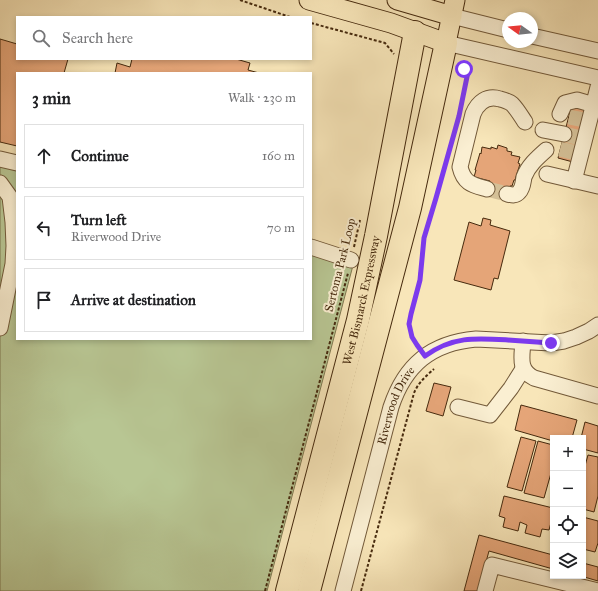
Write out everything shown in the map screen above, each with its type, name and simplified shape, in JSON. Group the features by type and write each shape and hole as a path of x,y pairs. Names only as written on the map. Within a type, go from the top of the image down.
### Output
{"highway":[{"name":"West Bismarck Expressway","path":"287,591 358,320 376,236 415,32"},
{"name":"West Bismarck Expressway","path":"309,591 410,208 446,43"}],"main road":[{"path":"310,0 391,23 446,43"},
{"path":"397,0 454,8"},
{"name":"West Bismarck Expressway","path":"415,32 420,3"},
{"name":"West Bismarck Expressway","path":"446,43 454,8"}],"street":[{"path":"454,8 502,28"},
{"path":"538,37 598,51"},
{"path":"446,43 598,78"},
{"path":"574,181 578,153 587,121 596,106 598,87"},
{"path":"487,189 471,184 465,180 460,168 471,122 476,108 485,99 497,98 505,100 516,108 525,122"},
{"path":"558,114 565,103 578,100 596,106"},
{"path":"543,130 564,134"},
{"path":"508,194 513,195 519,192 522,188 524,176 529,168 537,158 550,148"},
{"path":"0,159 16,163"},
{"path":"547,174 598,186"},
{"path":"0,183 10,197 14,209 13,264 0,328"},
{"path":"312,247 351,260"},
{"name":"Riverwood Drive","path":"342,591 388,416 398,388 409,370 425,356 450,343 464,340 487,339 551,343 576,337 598,325"},
{"path":"523,341 523,369 528,375 598,396"},
{"path":"458,407 490,415 504,398 523,369"},
{"path":"485,591 492,565 598,591"}],"path":[{"path":"240,0 287,16"},
{"path":"312,23 384,43 396,57"},
{"path":"460,108 468,72 464,69"},
{"path":"361,591 414,393 424,378 434,368 412,337 409,324 420,280 424,238 447,160"},
{"name":"Sertoma Park Loop","path":"265,591 361,218"}],"green space":[{"path":"0,154 16,159 16,340 312,340 312,241 356,254 267,591 0,591"}],"building":[{"path":"0,39 16,44 16,60 68,60 64,72 16,72 16,146 0,142"},
{"path":"132,60 240,60 250,63 248,70 255,72 115,72 117,63 130,67"},
{"path":"572,104 587,108 573,162 558,158"},
{"path":"498,145 507,148 507,151 512,152 511,155 520,157 518,163 520,164 515,180 512,186 510,186 506,200 486,195 490,181 474,177 482,147 497,149"},
{"path":"483,218 491,220 490,225 510,231 498,279 494,278 491,290 454,280 469,222 481,226"},
{"path":"434,383 451,387 443,416 426,411"},
{"path":"521,405 577,420 573,435 550,435 550,440 515,430"},
{"path":"585,422 598,426 598,453 586,450 586,435 582,435"},
{"path":"521,437 536,441 522,491 507,487"},
{"path":"538,441 550,444 550,477 544,498 524,493"},
{"path":"588,455 598,457 598,496 594,512 586,510 586,462"},
{"path":"504,496 550,507 550,526 549,530 542,529 540,537 525,533 527,525 520,522 518,531 503,527 505,518 499,516"},
{"path":"586,518 598,521 598,543 595,552 586,550"},
{"path":"479,535 550,554 550,568 489,551 478,591 464,591"},
{"path":"586,564 598,567 598,581 586,577"}],"tunnel":[{"path":"569,117 584,120"},
{"path":"564,134 580,138"},
{"path":"560,149 576,153"},
{"path":"487,189 507,194"}],"route":[{"path":"464,69 468,72 459,116 424,238 420,280 409,324 412,337 425,356 440,347 464,340 487,339 551,343"}]}
